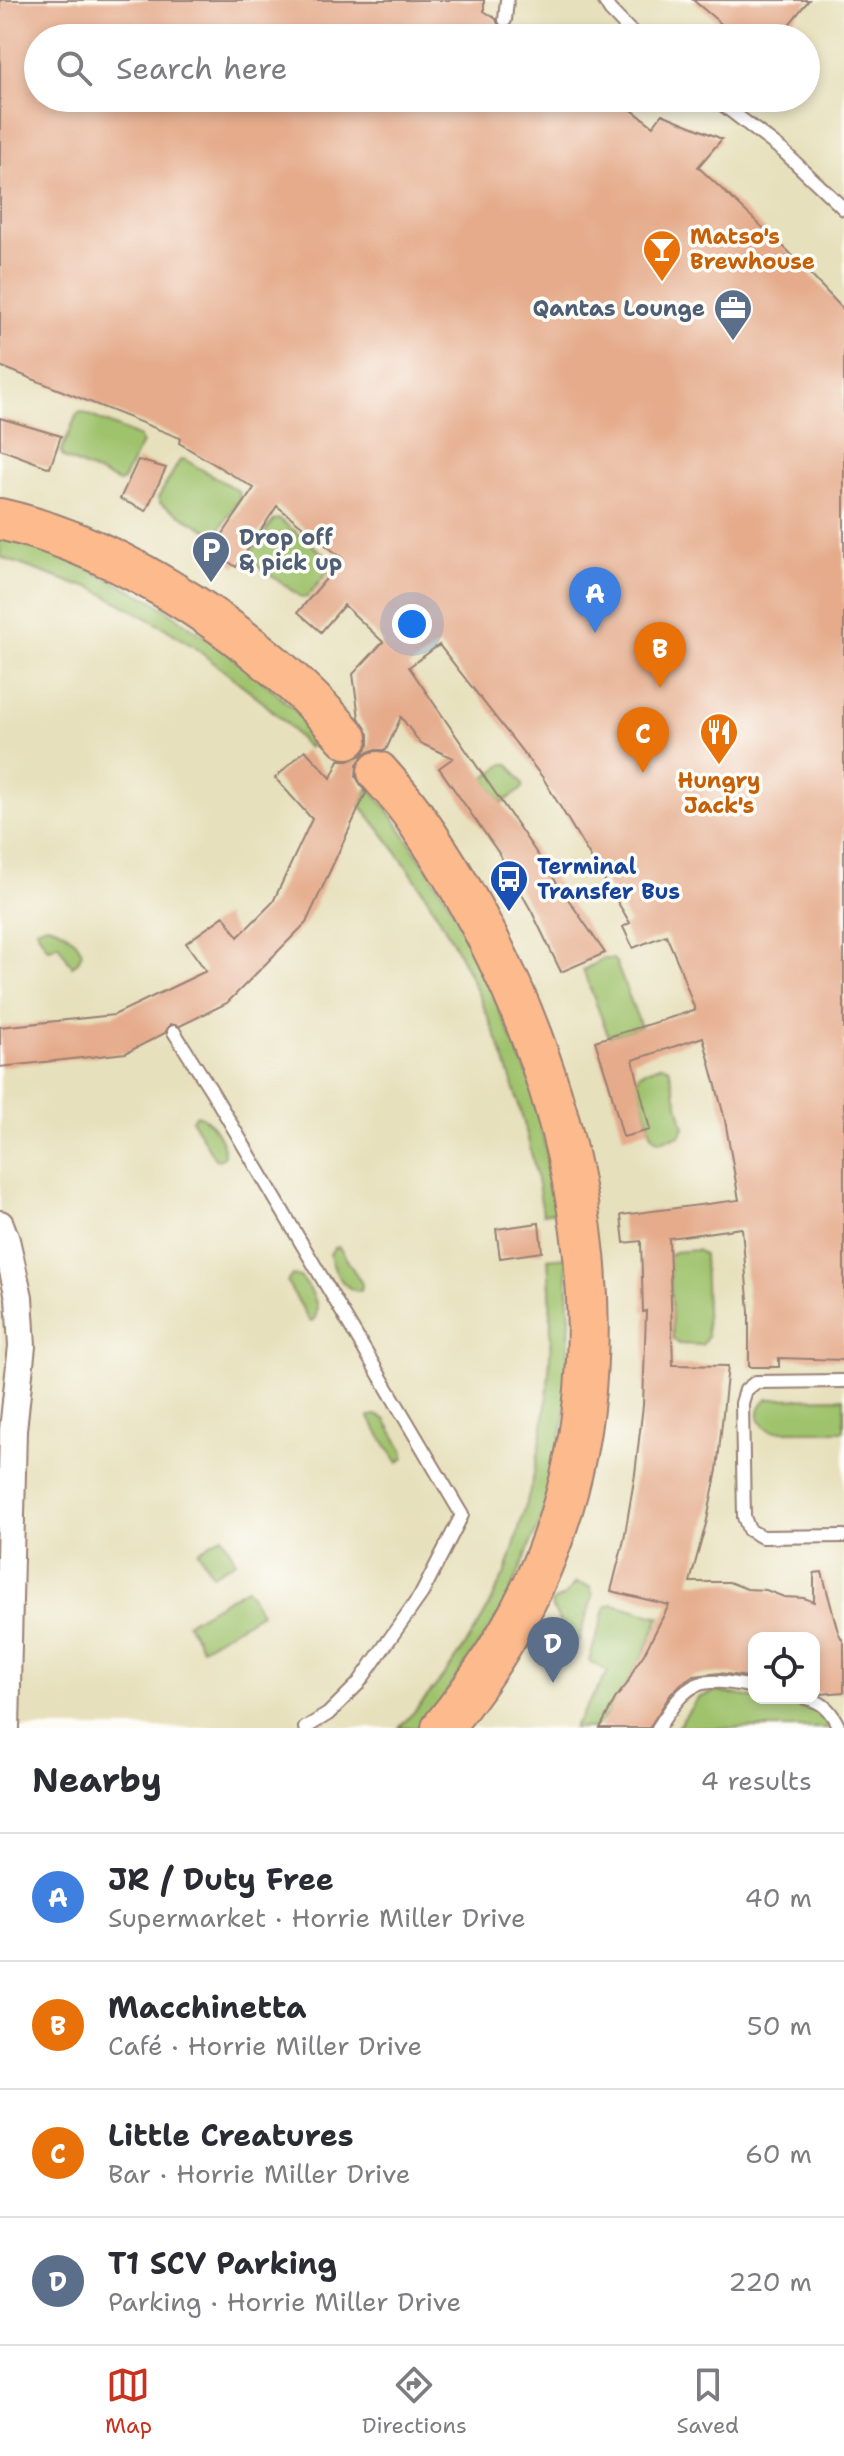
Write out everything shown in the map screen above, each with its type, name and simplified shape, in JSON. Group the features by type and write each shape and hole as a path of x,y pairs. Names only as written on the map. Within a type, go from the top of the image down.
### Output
{"main road":[{"path":"0,519 68,541 112,560 202,611 298,686 347,738"},
{"path":"378,772 415,816 483,925 538,1049 574,1184 584,1272 587,1343 584,1408 575,1461 546,1556 508,1637 442,1728"}],"street":[{"path":"0,1224 13,1268 21,1320 21,1372 6,1430 6,1728"}],"lane":[{"path":"505,20 507,0"},
{"path":"604,0 624,24"},
{"path":"732,112 783,151 844,209"},
{"path":"174,1032 462,1515 422,1593 358,1684 328,1714 305,1728"},
{"path":"844,1381 756,1382 746,1390 742,1403 744,1517 749,1530 762,1537 844,1536"},
{"path":"658,1728 675,1701 695,1686 719,1680 748,1686"},
{"path":"820,1703 833,1715 839,1728"}],"green space":[{"path":"82,412 140,437 142,443 123,480 119,482 64,458 61,452 77,414"},
{"path":"184,459 238,491 240,497 218,532 212,533 160,503 158,498 180,460"},
{"path":"279,519 333,561 333,566 307,597 302,598 250,560 249,555 274,520"},
{"path":"0,537 63,557 154,601 253,671 321,735 308,748 256,696 194,647 91,587 77,585 0,557"},
{"path":"504,764 509,764 523,784 522,789 502,803 484,778"},
{"path":"369,787 392,815 461,921 530,1080 560,1211 543,1214 533,1158 518,1104 480,997 427,897 360,805"},
{"path":"46,925 62,931 76,942 82,952 78,962 72,966 58,944 48,949 36,929"},
{"path":"603,959 613,959 616,963 641,1027 609,1037 583,970"},
{"path":"662,1065 669,1068 684,1128 680,1136 658,1141 652,1136 637,1081 640,1073"},
{"path":"196,1115 206,1120 219,1137 224,1156 219,1160 215,1159 193,1122"},
{"path":"339,1247 362,1284 361,1291 349,1288 334,1267 330,1254"},
{"path":"697,1250 704,1255 707,1337 702,1345 679,1344 673,1339 669,1257 674,1252"},
{"path":"566,1257 570,1319 565,1416 542,1517 503,1610 440,1702 418,1728 399,1728 444,1676 470,1638 508,1565 530,1492 548,1394 551,1327 548,1259"},
{"path":"292,1275 300,1277 314,1297 317,1309 314,1320 310,1321 287,1282"},
{"path":"844,1398 844,1431 773,1431 763,1425 759,1417 760,1408 767,1399"},
{"path":"375,1415 385,1419 404,1452 404,1458 398,1463 369,1418"},
{"path":"222,1536 236,1561 213,1575 198,1551"},
{"path":"576,1583 590,1587 593,1596 578,1642 569,1639 551,1605 564,1597"},
{"path":"247,1588 261,1613 202,1648 187,1623"},
{"path":"613,1604 660,1617 644,1654 607,1715 594,1728 573,1728 608,1672 589,1661 606,1606"},
{"path":"717,1691 748,1697 748,1704 783,1704 809,1709 819,1713 830,1728 677,1728 698,1698"}],"building":[{"path":"0,0 484,0 484,11 498,24 24,24 24,112 634,112 653,126 662,114 722,139 698,167 788,251 844,310 844,1360 779,1358 779,1367 749,1367 749,1312 742,1228 669,1238 673,1365 728,1366 717,1470 690,1582 729,1582 747,1589 766,1590 784,1597 814,1602 814,1573 822,1572 838,1632 844,1643 844,1692 820,1694 820,1632 748,1632 748,1677 720,1673 694,1676 671,1694 649,1728 600,1728 669,1605 611,1591 624,1540 635,1474 643,1405 646,1311 643,1312 641,1241 624,1243 621,1215 739,1200 725,1120 703,1037 633,1060 650,1130 623,1137 595,1041 695,1010 679,965 666,935 633,948 623,927 630,923 543,778 439,645 409,667 605,953 561,972 498,852 439,768 453,758 420,743 401,717 386,750 364,754 357,764 356,777 366,793 306,923 227,1003 180,1026 170,1024 165,1033 126,1053 0,1067 0,1027 114,1015 206,971 186,943 224,916 238,937 273,902 312,819 275,778 305,750 331,778 339,760 351,760 363,754 369,745 369,734 359,718 353,674 383,642 344,605 321,632 298,612 343,559 277,506 236,567 212,550 254,488 179,443 180,438 0,366"},
{"path":"693,0 809,0 789,24 721,24"},
{"path":"0,418 61,436 50,468 0,449"},
{"path":"138,460 166,468 146,511 120,499"},
{"path":"539,1223 542,1252 500,1258 496,1229"}],"place":[{"name":"Matso's Brewhouse","path":"662,283"},
{"name":"Qantas Lounge","path":"733,342"},
{"name":"Drop off & pick up","path":"211,584"},
{"name":"JR / Duty Free","path":"595,633"},
{"name":"Macchinetta","path":"660,688"},
{"name":"Hungry Jack's","path":"719,766"},
{"name":"Little Creatures","path":"643,773"},
{"name":"Terminal Transfer Bus","path":"509,913"},
{"name":"T1 SCV Parking","path":"553,1683"}]}
